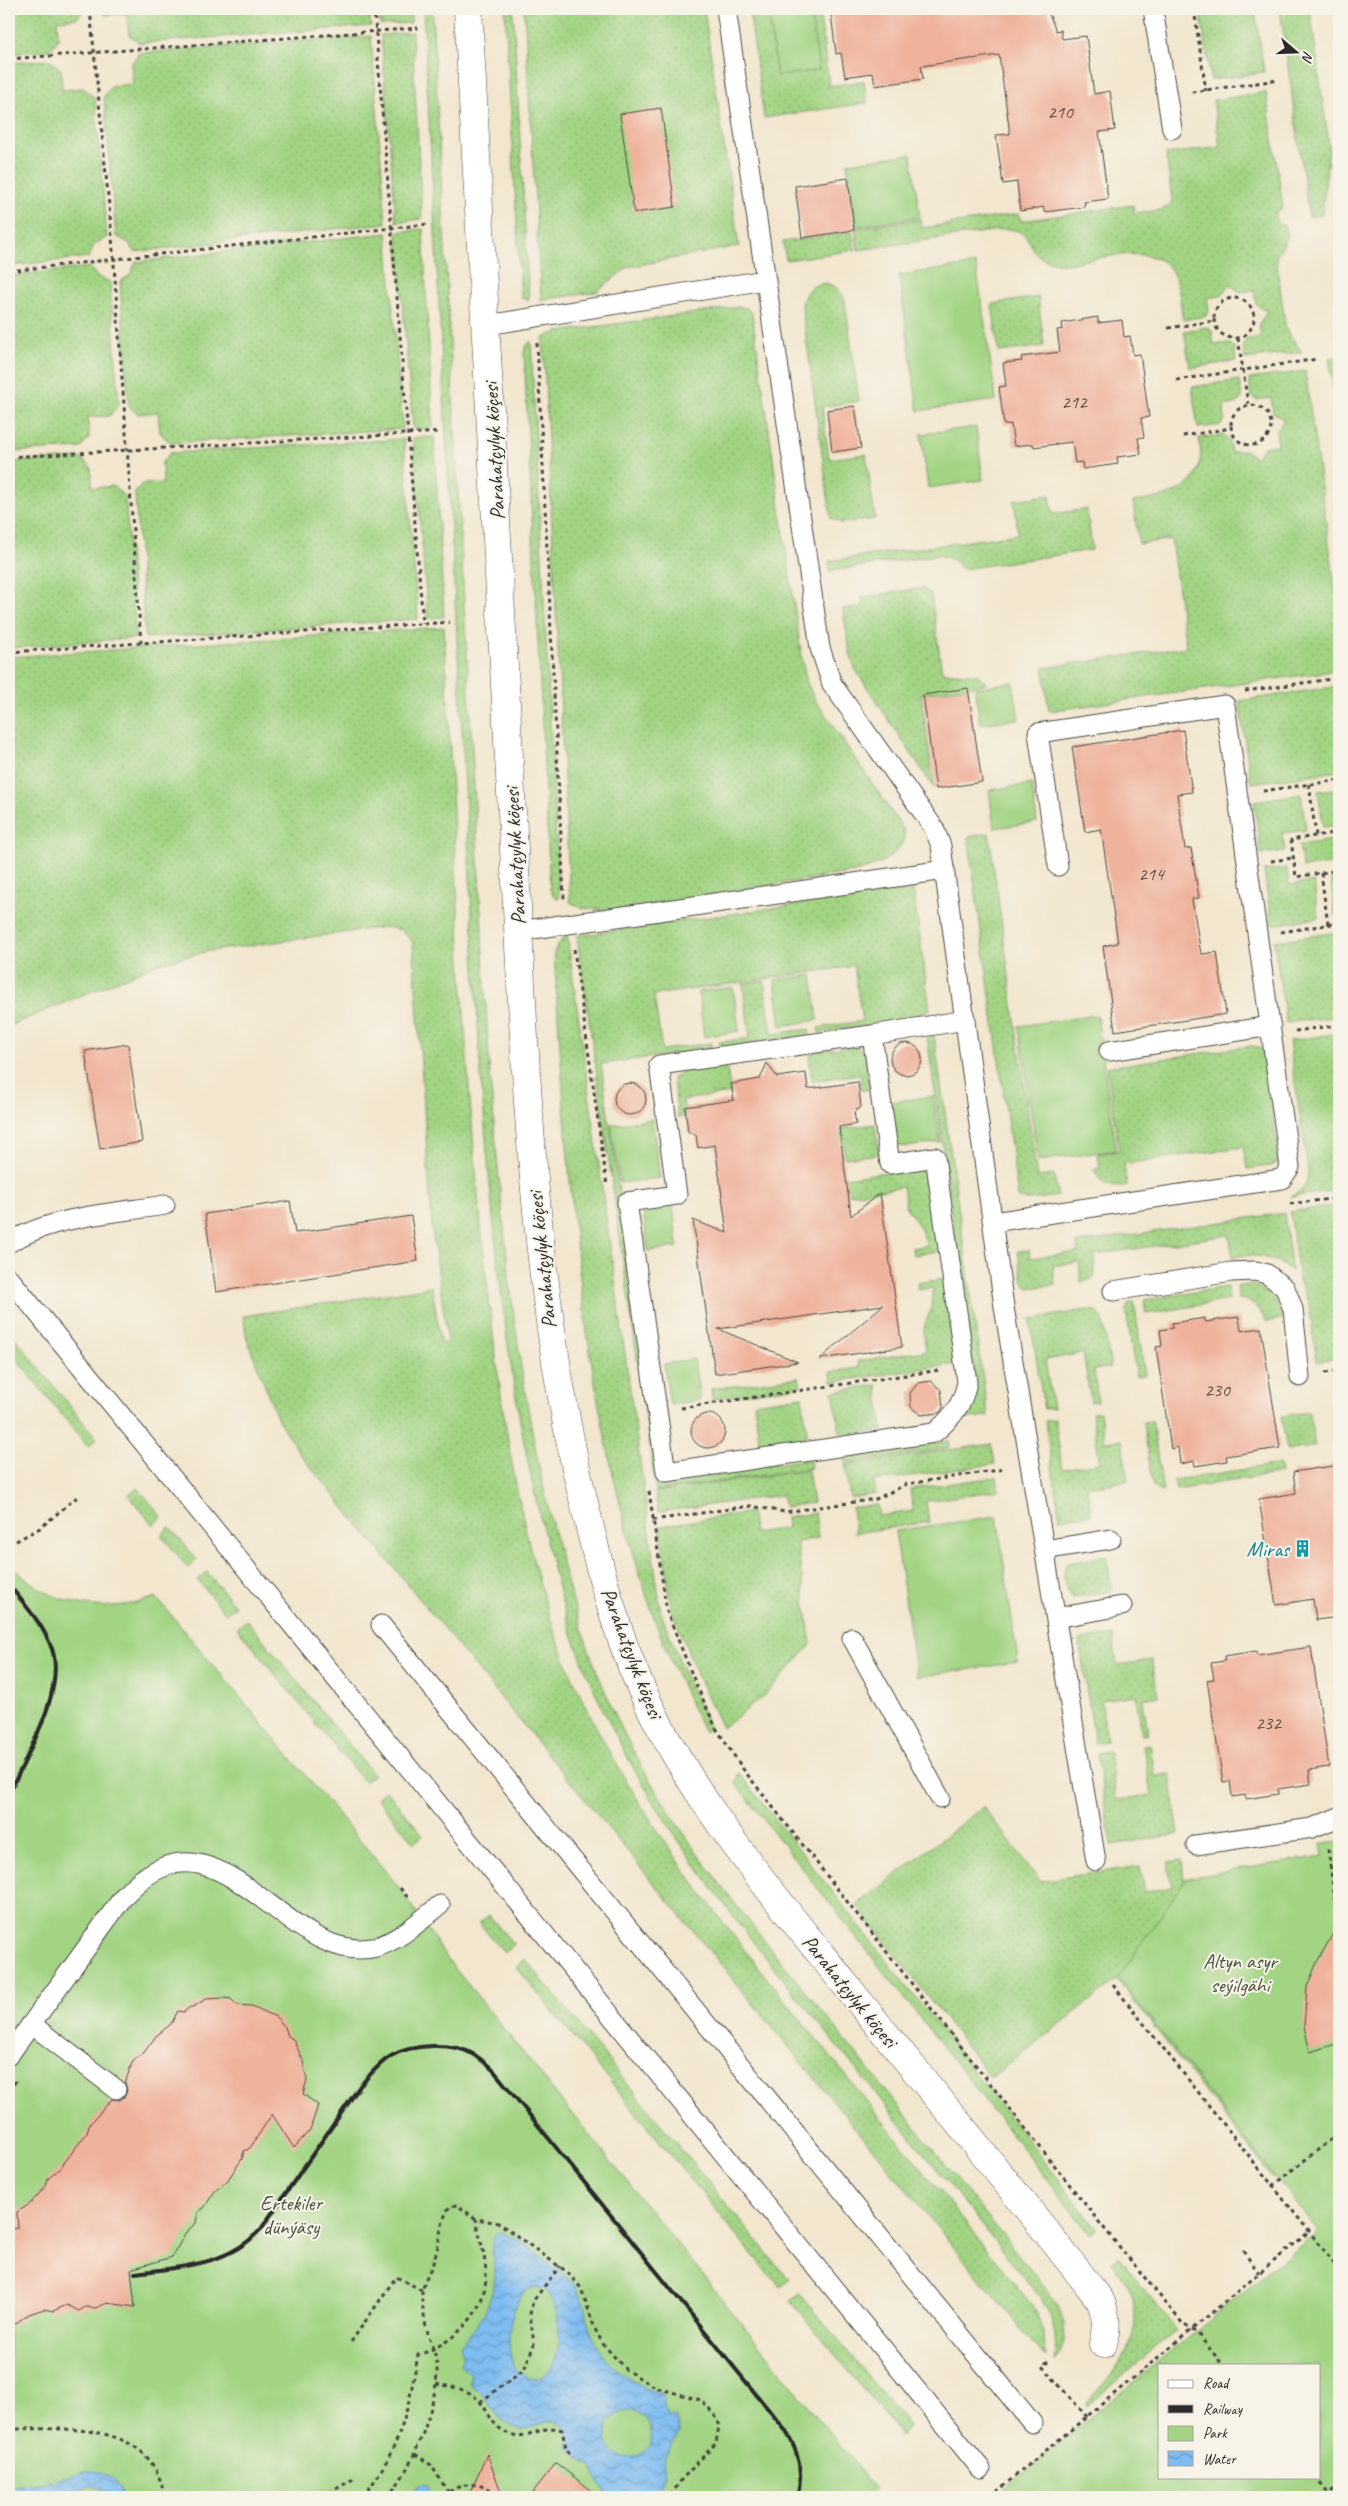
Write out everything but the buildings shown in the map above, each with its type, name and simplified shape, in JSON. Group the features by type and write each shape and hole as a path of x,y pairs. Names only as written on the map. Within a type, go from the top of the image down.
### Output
{"street":[{"name":"Parahatçylyk köçesi","path":"468,9 487,325 519,931 524,1067 547,1316 575,1468 596,1552 617,1626 642,1689 686,1771 705,1801 773,1894 1100,2300 1106,2314 1107,2330 1103,2344"}],"lane":[{"path":"726,9 820,648 837,691 934,828 941,846 993,1222 1030,1465 1096,1861"},
{"path":"1153,9 1172,129"},
{"path":"487,325 765,280"},
{"path":"993,1222 1282,1179 1290,1168 1225,705 1038,733 1058,866"},
{"path":"519,931 945,870"},
{"path":"872,1034 890,1164 935,1157 967,1382 963,1400 954,1414 934,1433 666,1472 627,1202 677,1195 659,1065 966,1020"},
{"path":"1109,1051 1272,1030"},
{"path":"9,1243 34,1230 65,1221 165,1205"},
{"path":"1113,1291 1231,1272 1255,1271 1267,1274 1285,1288 1293,1309 1300,1377"},
{"path":"9,1278 981,2469"},
{"path":"1044,1550 1111,1538"},
{"path":"1056,1618 1122,1606"},
{"path":"381,1625 1032,2423"},
{"path":"852,1638 940,1798"},
{"path":"1196,1845 1312,1828 1339,1816"},
{"path":"9,2055 124,1896 135,1883 163,1868 188,1864 214,1868 239,1881 312,1934 347,1948 377,1946 391,1941 440,1905"},
{"path":"31,2024 116,2089"}],"path":[{"path":"90,9 113,259 141,643"},
{"path":"374,9 423,624"},
{"path":"1194,9 1206,91"},
{"path":"9,59 418,28"},
{"path":"1167,96 1278,80"},
{"path":"9,271 428,224"},
{"path":"1232,298 1242,298 1251,305 1255,315 1254,325 1247,334 1238,338 1227,337 1218,331 1214,321 1215,310 1221,302 1232,298"},
{"path":"1168,328 1214,321"},
{"path":"1238,338 1248,404"},
{"path":"537,339 564,901"},
{"path":"1176,380 1318,359"},
{"path":"1248,404 1258,406 1267,412 1271,422 1270,432 1264,441 1254,445 1243,444 1235,438 1230,428 1232,417 1238,409 1248,404"},
{"path":"1184,436 1230,428"},
{"path":"9,457 440,432"},
{"path":"9,652 450,622"},
{"path":"1225,705 1237,692 1339,678"},
{"path":"1237,794 1339,780"},
{"path":"1309,784 1316,836"},
{"path":"1339,832 1290,840 1296,877 1339,870"},
{"path":"1321,873 1328,925"},
{"path":"1258,935 1339,923"},
{"path":"573,942 607,1187"},
{"path":"1272,1030 1339,1025"},
{"path":"657,1412 965,1366"},
{"path":"653,1520 750,1506 785,1512 795,1511 876,1499 907,1484 1030,1465"},
{"path":"648,1481 666,1612 716,1728 750,1776 1099,2222 1183,2324 1197,2333 1222,2364"},
{"path":"9,1545 40,1528 77,1497"},
{"path":"1327,1842 1338,1924"},
{"path":"1113,1985 1339,2269"},
{"path":"1272,2186 1338,2134"},
{"path":"387,2497 406,2472 415,2454 436,2384 435,2349 424,2318 422,2290 436,2256 441,2224 450,2206 457,2205 476,2219 486,2219 499,2223 559,2267 581,2288 594,2329 608,2351 626,2370 657,2388 703,2401 717,2420 719,2435 716,2443 681,2480 670,2497"},
{"path":"363,2497 388,2461 402,2430 413,2389 418,2355 449,2342 464,2328 475,2313 482,2295 485,2269 476,2219"},
{"path":"990,2497 1088,2418 1090,2411 1308,2232"},
{"path":"1243,2252 1259,2273"},
{"path":"480,2402 524,2370 534,2344 530,2314 533,2301 559,2267"},
{"path":"351,2342 396,2277 422,2290"},
{"path":"1048,2361 1042,2366 1088,2418"},
{"path":"436,2384 470,2393 480,2402 492,2421 502,2430 513,2435 521,2436 555,2428 562,2430 566,2448 572,2457"},
{"path":"9,2429 94,2431 121,2439 142,2452 152,2464 162,2486 164,2497"},
{"path":"415,2454 431,2465 448,2492"},
{"path":"322,2497 355,2478"},
{"path":"1316,2478 1330,2496"},
{"path":"443,2497 448,2492 466,2484 480,2485 492,2491 497,2497"},
{"path":"1325,2497 1330,2496 1339,2485"}],"green space":[{"path":"9,9 85,9 77,18 57,20 58,40 50,50 9,54"},
{"path":"98,9 369,9 371,26 140,43 129,35 127,14 106,15"},
{"path":"379,9 411,9 411,23 380,25"},
{"path":"423,9 432,9 489,1062 499,1180 519,1355 540,1471 569,1589 589,1650 612,1708 641,1765 682,1831 751,1924 1054,2299 1063,2323 1064,2339 1059,2355 1054,2362 1056,2346 1054,2330 1043,2301 750,1937 682,1846 623,1750 598,1699 576,1645 558,1587 543,1529 519,1414 502,1298 490,1181 480,1063"},
{"path":"505,9 513,9 529,300 521,298"},
{"path":"524,9 704,9 739,246 628,267 596,292 541,300"},
{"path":"749,9 768,9 777,76 819,70 810,9 819,9 829,86 864,81 867,103 764,118"},
{"path":"768,9 810,9 819,70 777,76"},
{"path":"1200,9 1255,9 1264,72 1211,80"},
{"path":"1280,9 1310,9 1329,146 1322,215 1309,217"},
{"path":"412,32 422,219 396,222 381,35"},
{"path":"371,36 386,223 135,252 129,243 116,236 104,96 112,86 133,84 131,64 139,53"},
{"path":"50,60 61,70 62,90 83,88 95,98 107,237 94,245 89,257 9,266 9,63"},
{"path":"1266,92 1283,207 1276,212 1275,218 1278,224 1285,226 1287,238 1276,258 1286,330 1302,352 1245,359 1243,345 1247,339 1261,337 1259,324 1267,312 1256,304 1254,290 1240,292 1229,284 1221,296 1207,298 1209,311 1206,316 1183,320 1175,276 1164,262 1152,257 1123,255 1066,264 1055,263 1039,256 1020,232 1006,229 858,250 855,228 920,219 922,228 1019,214 1021,221 1133,205 1134,213 1163,209 1171,204 1172,199 1166,154 1220,147 1213,100"},
{"path":"911,154 920,217 856,226 847,163"},
{"path":"423,229 433,428 413,429 397,232"},
{"path":"852,232 855,250 786,260 783,242"},
{"path":"387,233 403,429 171,443 160,433 158,412 138,414 129,406 120,282 131,274 136,262"},
{"path":"976,264 996,400 918,411 899,275"},
{"path":"90,267 96,276 110,282 119,404 109,416 88,417 89,438 81,448 9,452 9,276"},
{"path":"825,283 838,289 845,301 859,401 822,407 829,459 866,454 875,519 841,523 831,518 802,308 808,290"},
{"path":"1038,297 1044,346 999,352 992,304"},
{"path":"739,307 747,308 752,313 807,683 814,698 904,830 904,840 889,858 868,868 853,872 616,911 582,908 570,902 543,338 557,332"},
{"path":"1207,327 1212,331 1214,345 1228,343 1234,347 1236,361 1190,368 1184,331"},
{"path":"531,341 559,899 553,895 550,889 524,353 525,347"},
{"path":"1339,357 1339,426 1329,358"},
{"path":"1305,371 1339,616 1339,670 1049,711 1043,668 1186,647 1171,539 1139,544 1133,502 1174,493 1193,479 1201,455 1199,438 1223,435 1229,439 1231,452 1245,450 1256,458 1264,447 1278,445 1276,431 1284,420 1273,412 1271,398 1257,400 1251,396 1249,379"},
{"path":"1239,380 1242,398 1238,403 1224,406 1225,419 1221,425 1198,428 1192,387"},
{"path":"976,427 983,480 928,488 921,434"},
{"path":"434,437 444,617 428,618 413,438"},
{"path":"404,439 418,619 145,638 135,493 142,484 163,483 162,462 170,453"},
{"path":"80,458 91,467 92,488 113,486 125,497 136,638 9,648 9,462"},
{"path":"1050,495 1053,514 1087,509 1092,550 962,569 952,559 939,555 830,571 829,561 1018,534 1014,500"},
{"path":"923,588 931,594 942,672 978,675 987,684 921,694 934,788 855,669 850,654 843,609 863,606 862,597"},
{"path":"444,627 470,1105 485,1264 507,1436 531,1551 547,1607 566,1661 589,1713 639,1802 696,1886 758,1967 1032,2305 1044,2331 1045,2358 300,1454 278,1420 247,1339 243,1316 432,1287 441,1343 448,1342 432,1229 413,942 401,930 386,927 210,951 159,963 9,1026 9,657"},
{"path":"1013,682 1019,719 980,724 975,688"},
{"path":"1339,686 1339,771 1251,783 1239,701"},
{"path":"1032,784 1037,822 994,828 989,790"},
{"path":"1339,788 1339,825 1323,827 1318,791"},
{"path":"1301,794 1306,830 1282,833 1285,851 1261,854 1254,801"},
{"path":"989,833 1037,1177 1054,1175 1058,1196 1028,1200 1018,1197 968,837"},
{"path":"1334,840 1337,863 1303,868 1299,845"},
{"path":"1287,868 1289,885 1314,882 1318,918 1272,925 1264,871"},
{"path":"1339,878 1339,915 1335,916 1331,879"},
{"path":"913,888 930,1010 919,1014 916,1018 819,1033 818,1028 862,1021 854,966 654,995 662,1050 711,1043 711,1049 601,1064 660,1478 805,1460 810,1461 811,1468 656,1491 577,936"},
{"path":"1339,932 1339,1016 1286,1023 1274,941"},
{"path":"567,935 661,1613 689,1685 710,1728 704,1732 668,1654 650,1606 626,1527 607,1447 592,1365 572,1201 554,953 558,944"},
{"path":"812,975 818,1020 781,1026 775,980"},
{"path":"764,981 772,1034 809,1029 810,1035 719,1048 719,1042 750,1038 743,984"},
{"path":"733,987 739,1031 704,1037 698,992"},
{"path":"1097,1015 1116,1150 1038,1161 1019,1026"},
{"path":"1339,1033 1339,1190 1291,1197 1304,1187 1308,1171 1289,1041"},
{"path":"934,1035 988,1416 961,1419 974,1395 976,1384 927,1036"},
{"path":"855,1046 865,1053 869,1089 862,1091 860,1074 812,1081 809,1059 813,1052"},
{"path":"1251,1046 1258,1047 1265,1052 1279,1162 1270,1166 1247,1169 1243,1147 1124,1164 1127,1186 1116,1187 1107,1185 1099,1179 1094,1169 1100,1168 1098,1154 1119,1151 1107,1067"},
{"path":"723,1066 727,1069 731,1093 683,1100 685,1117 678,1117 673,1078 683,1071"},
{"path":"933,1096 940,1142 907,1147 900,1146 896,1140 891,1102"},
{"path":"652,1119 660,1178 620,1183 611,1125"},
{"path":"875,1124 879,1154 845,1158 841,1129"},
{"path":"928,1166 940,1251 913,1255 912,1248 927,1245 920,1227 906,1207 903,1187 835,1196 832,1180"},
{"path":"1339,1205 1339,1358 1317,1362 1309,1305 1299,1280 1290,1212"},
{"path":"673,1206 678,1247 648,1251 643,1210"},
{"path":"1284,1213 1292,1271 1278,1262 1264,1257 1233,1257 1229,1235 1094,1255 1095,1275 1092,1279 1081,1282 1079,1262 1053,1266 1055,1285 1029,1288 1023,1283 1018,1251 1029,1250 1031,1258 1078,1252 1077,1243"},
{"path":"944,1279 956,1364 832,1382 831,1372 859,1368 858,1361 926,1351 923,1330 931,1308 933,1288 918,1290 917,1283"},
{"path":"1250,1285 1263,1290 1272,1297 1278,1306 1282,1319 1266,1322 1255,1306 1248,1301 1239,1299 1237,1286"},
{"path":"1227,1287 1229,1300 1146,1314 1144,1300"},
{"path":"1134,1302 1145,1375 1136,1376 1126,1310 1129,1303"},
{"path":"1087,1310 1096,1311 1102,1317 1111,1367 1094,1370 1098,1401 1091,1402 1083,1353 1045,1360 1053,1408 1044,1409 1030,1319"},
{"path":"9,1331 97,1439 88,1447 9,1350"},
{"path":"694,1359 700,1400 670,1405 664,1364"},
{"path":"799,1377 801,1386 712,1399 711,1389"},
{"path":"877,1385 883,1430 848,1435 840,1432 833,1392"},
{"path":"802,1396 807,1432 804,1439 760,1447 754,1403"},
{"path":"1100,1412 1105,1442 1122,1440 1128,1481 1087,1487 1091,1514 1060,1519 1045,1421 1055,1419 1062,1469 1100,1463 1092,1413"},
{"path":"1309,1412 1315,1446 1287,1451 1281,1416"},
{"path":"1152,1421 1163,1492 1153,1486 1143,1422"},
{"path":"949,1441 950,1448 845,1463 844,1456"},
{"path":"992,1444 995,1464 874,1481 876,1494 850,1498 845,1465"},
{"path":"1279,1464 1281,1473 1176,1490 1174,1480"},
{"path":"808,1470 813,1503 785,1507 782,1495 658,1512 655,1492"},
{"path":"997,1477 999,1490 926,1501 929,1522 855,1533 852,1508 877,1504 879,1516 913,1511 910,1489"},
{"path":"137,1487 162,1517 153,1525 128,1495"},
{"path":"751,1512 754,1533 787,1528 786,1517 815,1513 818,1538 797,1542 811,1645 762,1698 722,1728 699,1679 672,1611 660,1526"},
{"path":"997,1516 1018,1662 917,1677 895,1531"},
{"path":"170,1527 197,1560 188,1568 161,1535"},
{"path":"1107,1556 1112,1591 1072,1598 1064,1581 1067,1563"},
{"name":"Ertekiler dünýäsy","path":"9,1563 41,1589 77,1603 96,1606 116,1606 156,1597 398,1886 449,1961 875,2489 866,2497 9,2497"},
{"path":"207,1572 235,1606 226,1614 197,1580"},
{"path":"247,1620 374,1775 364,1782 237,1628"},
{"path":"1113,1635 1117,1665 1152,1660 1158,1696 1143,1699 1148,1734 1142,1735 1136,1695 1101,1700 1107,1741 1095,1743 1079,1640"},
{"path":"1150,1744 1155,1776 1170,1774 1179,1834 1111,1845 1097,1753 1109,1751 1116,1800 1151,1795 1143,1745"},
{"path":"739,1773 1097,2228 1090,2234 735,1783"},
{"path":"386,1790 423,1835 414,1843 377,1798"},
{"path":"983,1807 1040,1881 1140,1866 1145,1892 1172,1887 1168,1862 1182,1860 1184,1880 1323,1857 1339,2126 1273,2178 1117,1980 991,2078 857,1905"},
{"name":"Altyn asyr seýilgähi","path":"1339,1841 1339,2497 993,2497 1318,2231 1118,1978 1186,1878 1323,1856 1321,1843"},
{"path":"489,1915 514,1945 504,1953 479,1923"},
{"path":"525,1959 789,2280 780,2288 516,1967"},
{"path":"1119,2257 1176,2330 1086,2407 1087,2402 1115,2369 1132,2337 1135,2320 1133,2302 1126,2283 1112,2263"},
{"path":"800,2294 910,2427 901,2435 791,2301"}],"water":[{"path":"498,2232 515,2239 540,2255 573,2283 584,2304 587,2320 595,2341 610,2362 619,2371 640,2385 663,2394 663,2407 669,2417 675,2416 680,2433 662,2462 664,2476 654,2497 607,2496 590,2465 569,2449 565,2426 554,2421 524,2429 514,2427 506,2423 483,2395 469,2384 471,2375 460,2365 463,2355 460,2344 479,2322 491,2296 495,2277 492,2248 494,2237","holes":["533,2288 543,2289 551,2298 556,2310 559,2329 556,2357 548,2371 538,2378 528,2378 518,2371 511,2358 509,2338 513,2314 518,2301 522,2294","621,2411 639,2413 651,2427 650,2446 639,2455 626,2458 615,2453 606,2442 608,2423"]},
{"path":"96,2471 107,2475 119,2486 124,2497 108,2497 103,2489 91,2486 47,2497 9,2497 9,2487 43,2482"},
{"path":"424,2483 429,2485 429,2497 411,2497 416,2487"}],"railway":[{"path":"9,1585 44,1631 52,1649 55,1665 54,1684 42,1723 9,1794"},
{"path":"135,2273 170,2269 203,2262 219,2257 248,2241 261,2229 360,2086 382,2062 400,2052 421,2047 443,2046 464,2050 479,2058 494,2071 785,2430 794,2446 799,2462 800,2479 797,2497"}],"place":[{"name":"Miras","path":"1303,1549"}]}
